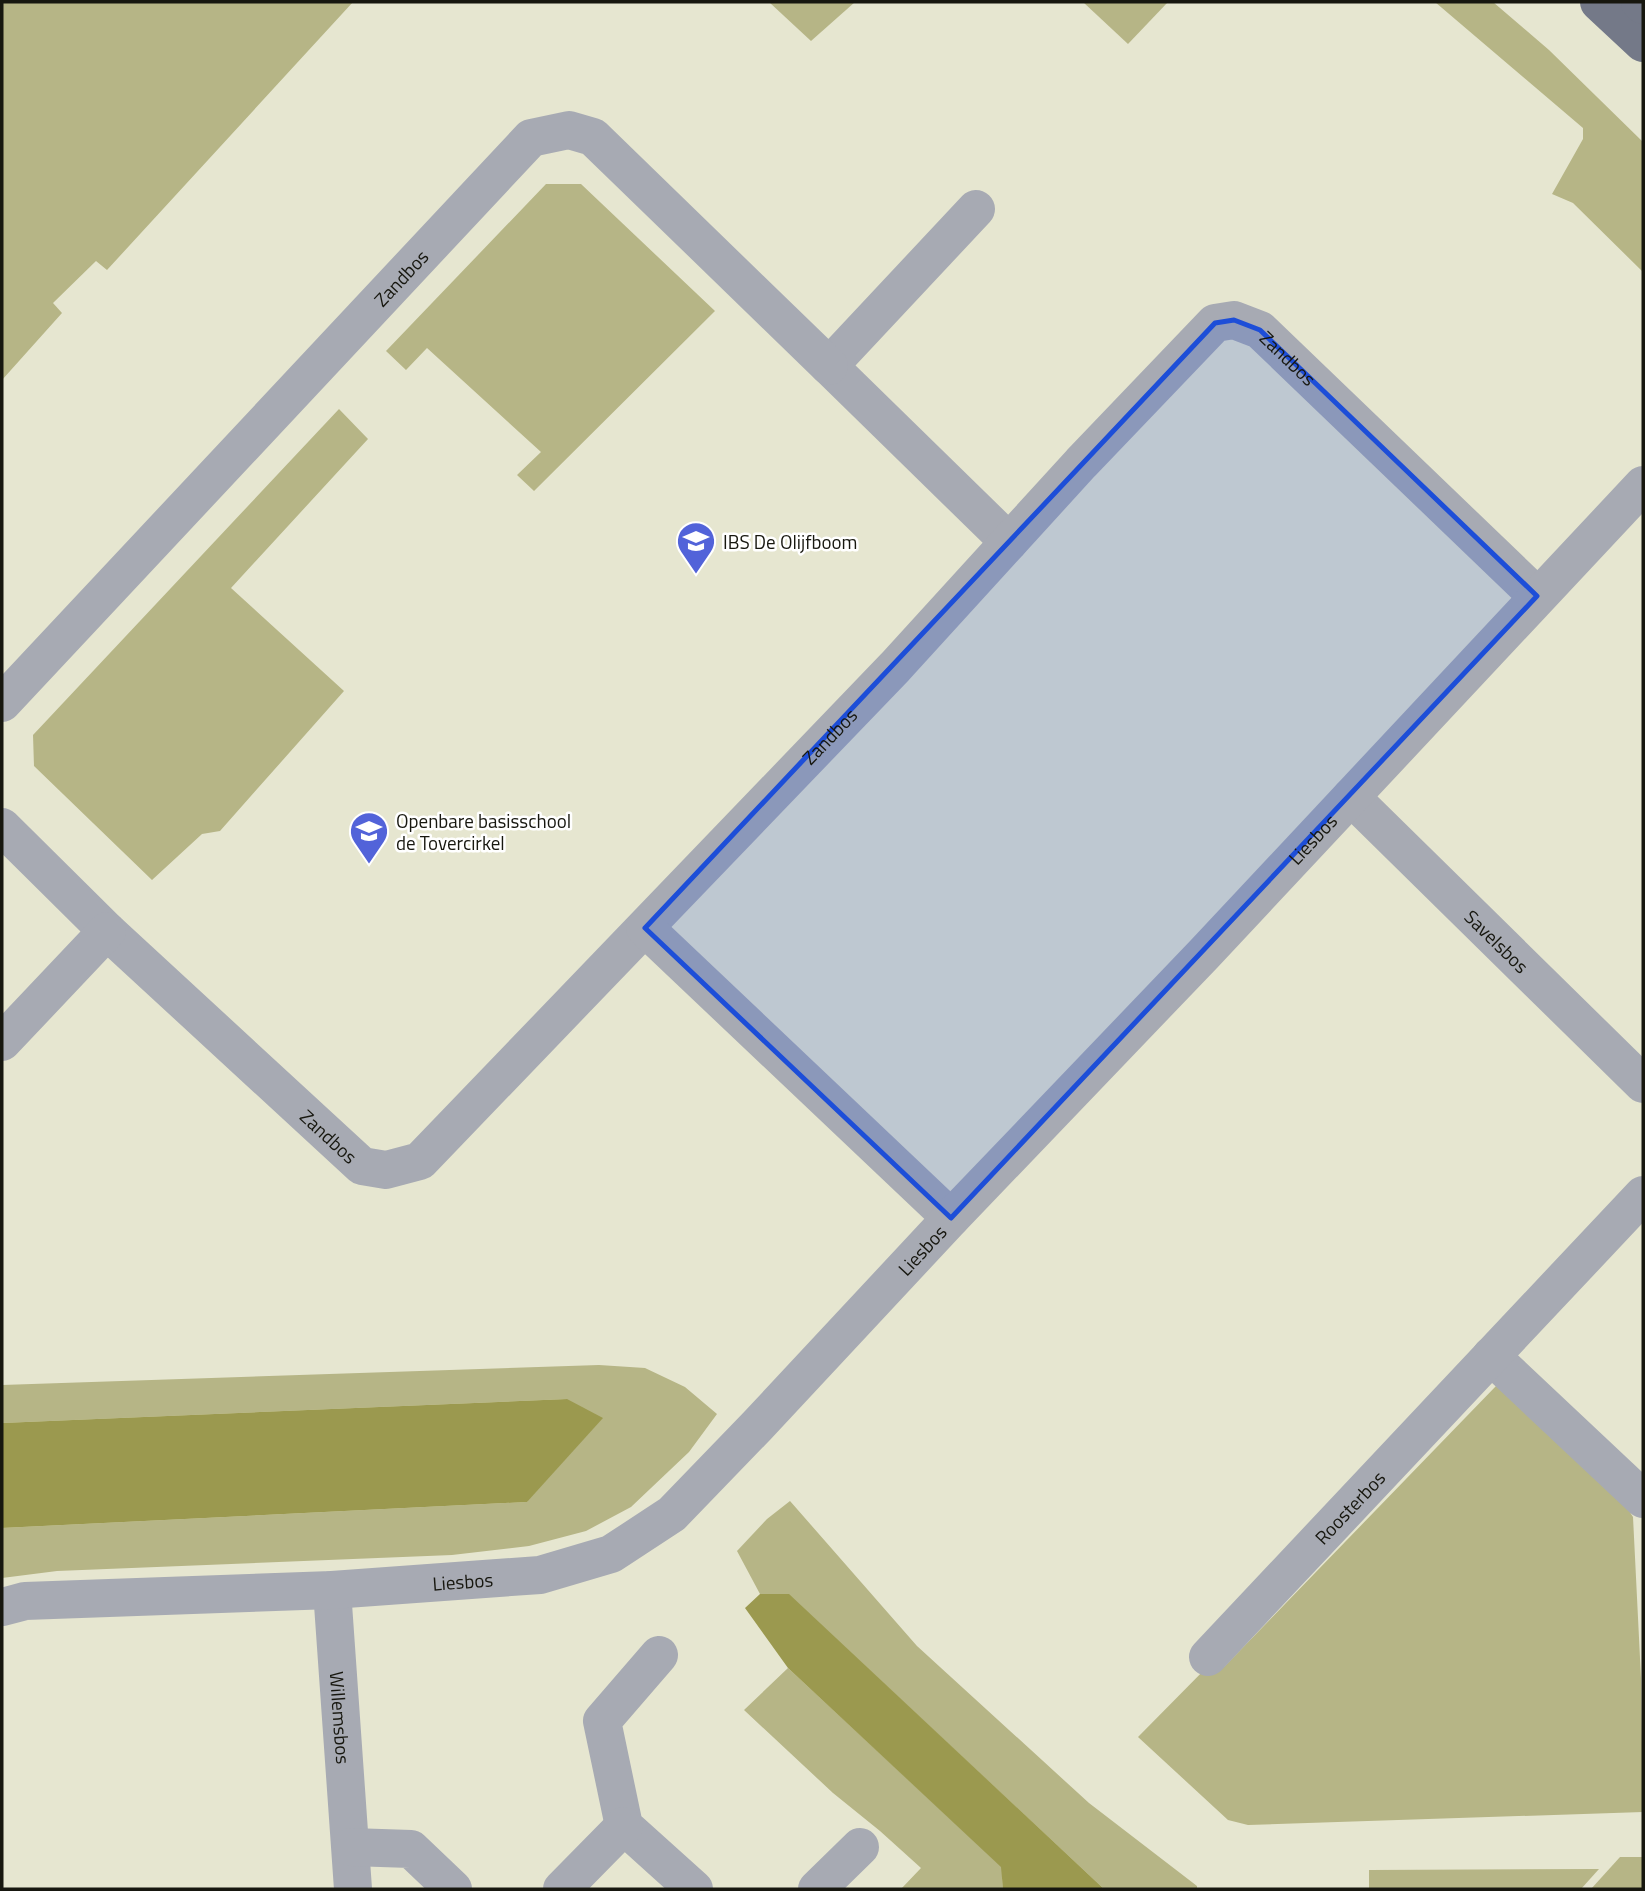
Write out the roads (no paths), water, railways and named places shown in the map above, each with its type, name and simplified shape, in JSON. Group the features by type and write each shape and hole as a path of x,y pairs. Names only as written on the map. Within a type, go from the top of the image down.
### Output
{"main road":[{"path":"1599,2 1643,43"}],"street":[{"name":"Zandbos","path":"2,703 531,138 569,130 593,137 1009,542"},
{"path":"829,366 976,209"},
{"name":"Zandbos","path":"2,827 107,931 362,1166 386,1170 420,1161 885,677 1215,323 1234,320 1259,330 1537,596"},
{"name":"Liesbos","path":"2,1607 25,1601 332,1590 540,1574 611,1554 672,1514 1195,964 1643,485"},
{"name":"Savelsbos","path":"1351,797 1643,1084"},
{"path":"645,928 951,1218"},
{"path":"2,1042 107,931"},
{"name":"Roosterbos","path":"1208,1657 1643,1195"},
{"path":"1491,1356 1643,1499"},
{"name":"Willemsbos","path":"332,1590 353,1889"},
{"path":"659,1655 602,1721 624,1826 694,1889"},
{"path":"562,1889 624,1826"},
{"path":"351,1847 411,1849 453,1889"},
{"path":"817,1889 860,1847"}],"place":[{"name":"IBS De Olijfboom","path":"696,575"},
{"name":"Openbare basisschool de Tovercirkel","path":"369,865"}]}
